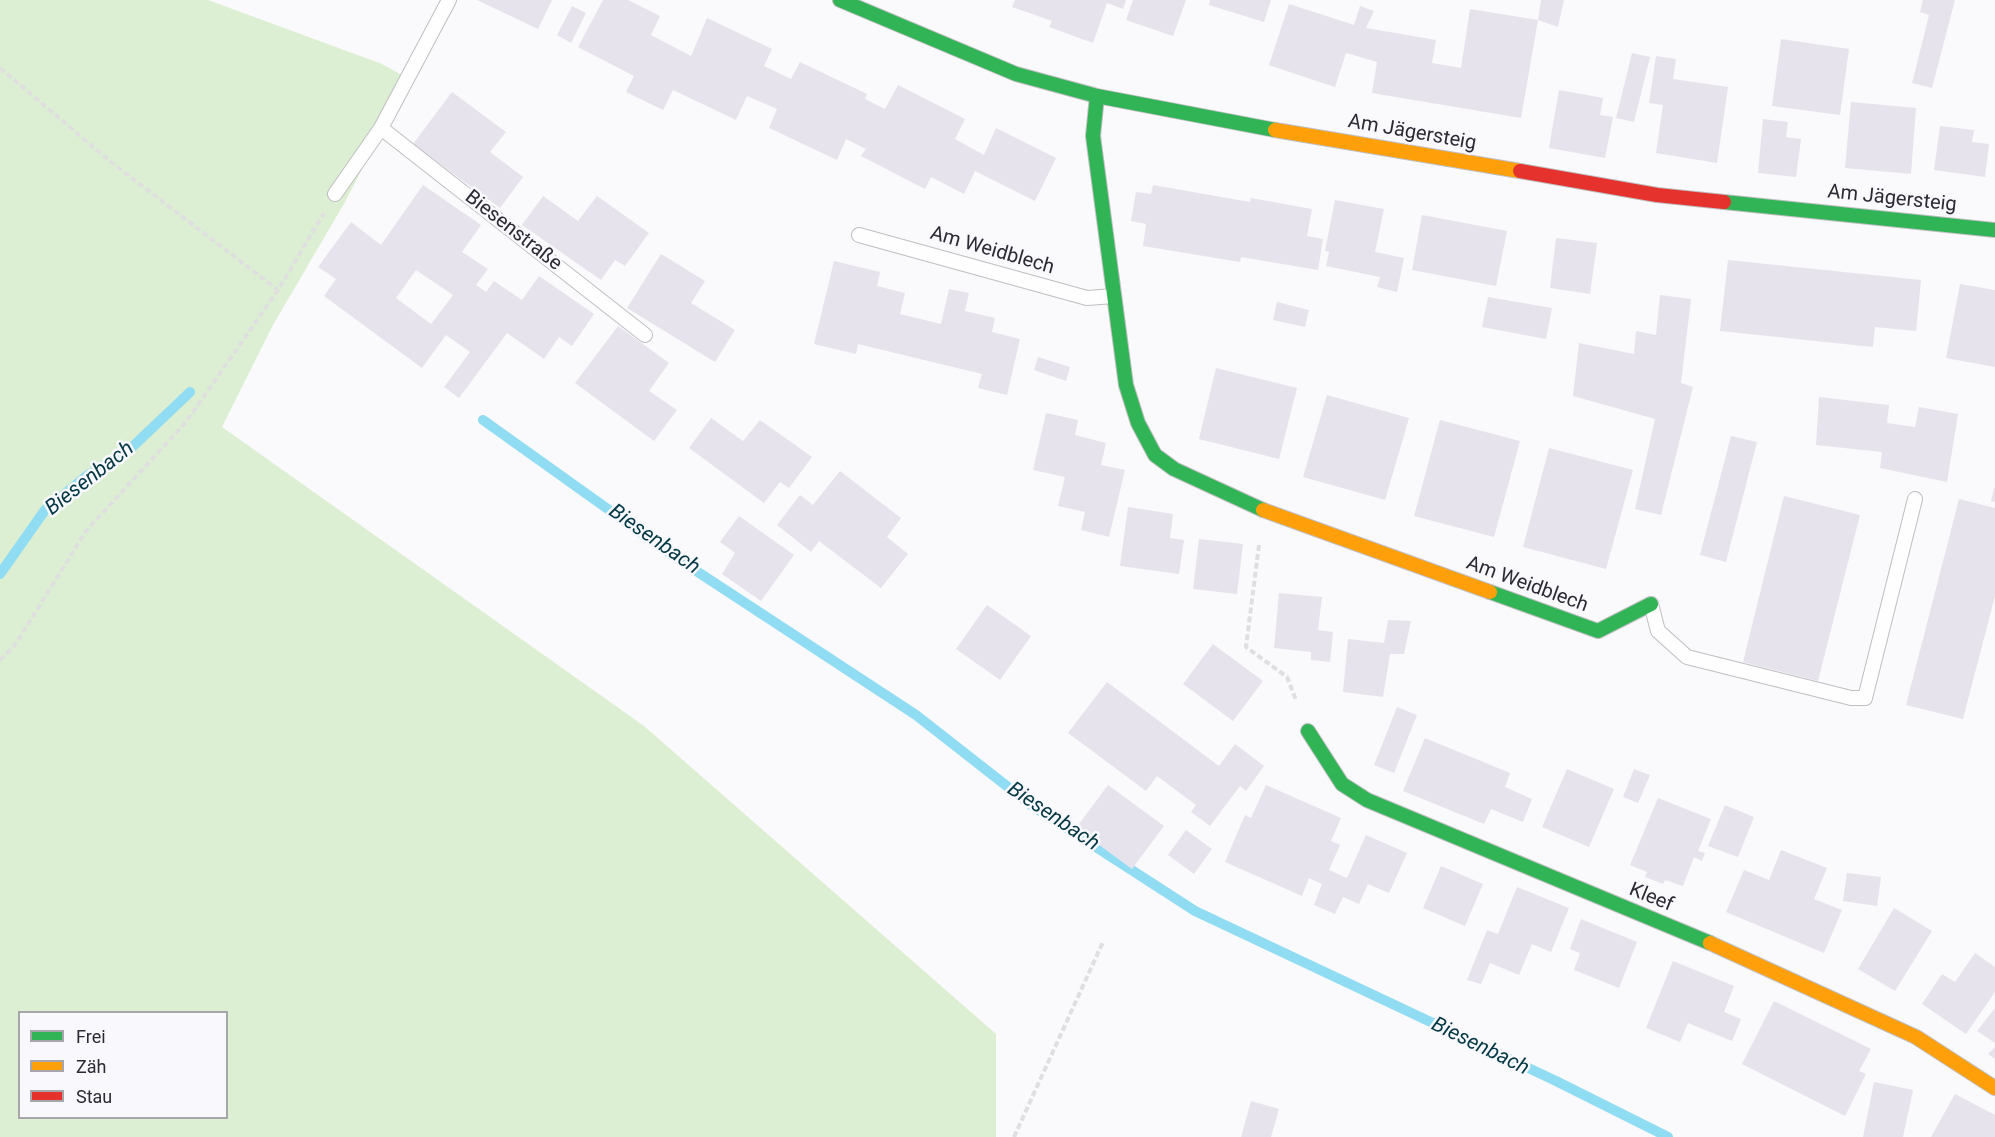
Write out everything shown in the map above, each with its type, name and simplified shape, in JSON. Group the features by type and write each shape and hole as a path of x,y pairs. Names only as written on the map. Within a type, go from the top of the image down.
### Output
{"street":[{"name":"Am Jägersteig","path":"840,0 1016,74 1097,96 1184,114 1657,195 1995,230"},
{"name":"Am Weidblech","path":"1097,96 1094,136 1126,385 1138,423 1155,455 1174,469 1263,510 1598,631 1651,604"},
{"name":"Kleef","path":"1308,731 1342,784 1367,800 1749,959 1916,1036 1995,1088"}],"lane":[{"path":"335,194 381,128 449,0"},
{"name":"Biesenstraße","path":"381,128 645,334"},
{"name":"Am Weidblech","path":"859,235 1087,298 1114,296"},
{"name":"Am Weidblech","path":"1651,604 1658,631 1687,657 1851,698 1865,698 1915,499"}],"path":[{"path":"0,68 111,162 278,290"},
{"path":"0,660 15,645 86,531 186,422 278,290 335,194"},
{"path":"1260,537 1246,647 1287,677 1308,731"},
{"path":"1014,1137 1103,942"}],"green space":[{"path":"0,0 208,0 382,64 409,79 345,202 273,325 222,427 644,726 996,1034 996,1137 0,1137"}],"building":[{"path":"477,0 552,0 538,29"},
{"path":"603,0 628,0 660,16 651,35 691,56 707,18 772,49 764,66 791,79 800,62 867,94 865,99 885,109 898,85 965,119 955,139 984,155 996,128 1056,158 1035,201 975,171 964,194 931,177 925,189 861,156 866,149 846,139 837,160 769,128 777,109 747,96 736,120 673,90 663,110 626,92 634,76 578,47"},
{"path":"1015,0 1126,0 1123,9 1107,3 1093,43 1049,27 1052,21 1012,7"},
{"path":"1133,0 1186,0 1173,36 1126,20"},
{"path":"1210,0 1271,0 1264,22 1209,5"},
{"path":"1541,0 1564,0 1558,27 1538,20"},
{"path":"1923,0 1955,0 1932,88 1912,83 1929,15 1920,12"},
{"path":"1289,4 1354,25 1360,6 1374,11 1366,28 1436,40 1432,63 1461,68 1470,9 1538,20 1521,118 1372,93 1377,62 1346,53 1335,87 1269,65"},
{"path":"572,6 586,13 571,43 557,35"},
{"path":"1781,39 1849,49 1840,115 1772,106"},
{"path":"1632,53 1650,57 1634,122 1616,118"},
{"path":"1656,56 1676,59 1673,79 1728,87 1717,163 1656,153 1663,105 1649,103"},
{"path":"1559,90 1603,98 1600,115 1613,117 1605,158 1549,148"},
{"path":"452,92 506,132 490,152 523,177 500,208 413,144"},
{"path":"1851,102 1916,108 1911,174 1845,168"},
{"path":"1763,119 1788,122 1786,137 1801,139 1796,177 1758,173"},
{"path":"1940,126 1974,130 1972,142 1989,144 1985,177 1934,170"},
{"path":"423,185 481,225 462,252 488,269 476,285 486,292 494,281 522,300 539,276 594,314 572,346 559,337 544,359 507,333 459,398 444,387 470,352 446,335 422,368 324,296 336,279 318,267 351,222 381,245","holes":["416,270 453,295 431,324 396,298"]},
{"path":"1153,185 1250,202 1251,198 1312,209 1307,236 1323,239 1318,270 1241,257 1240,262 1143,246 1146,224 1131,221 1136,192 1151,194"},
{"path":"543,196 578,221 597,196 649,233 625,266 615,260 601,280 522,225"},
{"path":"1335,200 1384,209 1375,252 1404,258 1397,292 1377,287 1380,277 1326,266 1329,252 1325,251"},
{"path":"1422,215 1507,231 1496,286 1412,270"},
{"path":"1556,238 1597,243 1590,294 1550,288"},
{"path":"661,254 705,281 691,303 735,330 715,362 627,308"},
{"path":"1728,260 1921,280 1916,331 1875,327 1873,347 1720,331"},
{"path":"834,261 880,272 877,286 905,293 900,314 941,324 949,289 969,293 965,311 995,318 992,332 1020,339 1007,395 978,388 982,374 858,344 856,354 814,344"},
{"path":"1960,284 1995,290 1995,367 1946,358"},
{"path":"1660,295 1691,299 1681,383 1693,387 1661,515 1635,509 1655,419 1573,396 1579,343 1634,354 1636,331 1656,335"},
{"path":"1488,297 1552,308 1546,339 1482,327"},
{"path":"1277,302 1309,310 1305,327 1273,320"},
{"path":"618,326 669,363 649,391 677,410 654,441 575,383"},
{"path":"1038,357 1070,367 1066,381 1034,370"},
{"path":"1216,368 1297,388 1279,459 1199,439"},
{"path":"1327,395 1409,418 1385,500 1303,477"},
{"path":"1819,397 1889,405 1887,423 1915,427 1919,407 1958,414 1947,482 1880,468 1882,452 1816,445"},
{"path":"1046,413 1078,420 1075,435 1106,443 1101,465 1125,470 1109,537 1081,530 1085,512 1058,506 1065,477 1033,470"},
{"path":"711,418 743,441 760,420 812,457 789,488 780,482 764,503 689,448"},
{"path":"1440,420 1520,441 1494,537 1414,516"},
{"path":"1731,436 1757,442 1726,562 1700,555"},
{"path":"1549,448 1633,470 1606,569 1523,547"},
{"path":"840,471 901,518 887,537 908,554 881,588 819,541 811,552 777,525 800,495 813,505"},
{"path":"1995,488 1995,502 1991,501"},
{"path":"1784,496 1860,515 1818,681 1743,662"},
{"path":"1959,499 1995,508 1995,596 1963,719 1906,705"},
{"path":"1128,507 1173,514 1170,538 1184,540 1179,574 1120,566"},
{"path":"739,516 794,555 761,601 722,574 735,553 720,542"},
{"path":"1199,539 1243,544 1237,594 1193,589"},
{"path":"1279,593 1322,597 1318,630 1333,632 1330,662 1311,660 1311,652 1274,648"},
{"path":"987,605 1031,636 1000,680 956,649"},
{"path":"1388,620 1411,621 1404,654 1390,654 1383,697 1343,692 1348,639 1384,643"},
{"path":"1213,644 1263,681 1233,721 1183,684"},
{"path":"1107,682 1219,766 1235,744 1264,766 1246,791 1240,786 1210,826 1191,812 1196,805 1157,776 1146,791 1068,733"},
{"path":"1397,707 1417,715 1394,773 1374,765"},
{"path":"1425,738 1510,773 1505,787 1532,799 1523,822 1491,809 1484,824 1403,791"},
{"path":"1567,769 1614,789 1589,847 1542,827"},
{"path":"1634,769 1650,775 1638,803 1623,797"},
{"path":"1108,785 1164,826 1132,869 1076,828"},
{"path":"1266,785 1341,818 1331,841 1340,845 1329,870 1347,878 1366,835 1407,853 1389,893 1368,884 1359,904 1343,897 1335,914 1314,905 1322,884 1309,878 1302,896 1225,862 1245,815 1251,818"},
{"path":"1658,798 1711,819 1698,851 1705,853 1702,861 1694,857 1683,886 1665,880 1663,884 1645,877 1647,872 1630,865"},
{"path":"1725,805 1754,817 1738,857 1708,846"},
{"path":"1186,830 1212,849 1194,874 1168,855"},
{"path":"1781,850 1827,868 1814,899 1842,910 1824,953 1726,912 1744,870 1769,880"},
{"path":"1441,866 1483,884 1465,926 1423,908"},
{"path":"1847,873 1881,877 1877,906 1843,901"},
{"path":"1517,887 1569,908 1551,952 1532,944 1519,975 1490,963 1481,984 1467,980 1487,930 1498,934"},
{"path":"1894,908 1932,931 1895,991 1858,969"},
{"path":"1581,919 1637,942 1619,988 1574,970 1580,953 1570,949"},
{"path":"1975,953 1995,967 1995,992 1966,1034 1922,1004 1942,974 1955,982"},
{"path":"1673,961 1734,986 1724,1012 1741,1019 1732,1041 1688,1023 1680,1042 1646,1028"},
{"path":"1774,1001 1871,1049 1859,1071 1866,1074 1845,1116 1742,1064"},
{"path":"1995,1008 1995,1043 1977,1031"},
{"path":"1995,1047 1995,1059 1988,1054"},
{"path":"1874,1082 1913,1090 1903,1137 1863,1137"},
{"path":"1955,1094 1995,1115 1995,1137 1931,1137"},
{"path":"1251,1101 1279,1109 1271,1137 1241,1137"}],"waterway":[{"name":"Biesenbach","path":"0,574 45,510 88,475 130,449 190,392"},
{"name":"Biesenbach","path":"483,420 675,557 916,715 1031,805 1195,911 1556,1081 1668,1137"}],"traffic: fast":[{"path":"840,0 1016,74 1097,96 1275,130"},
{"path":"1097,96 1093,136 1126,385 1138,423 1155,455 1174,469 1263,510"},
{"path":"1724,202 1995,230"},
{"path":"1490,592 1598,631 1651,604"},
{"path":"1308,731 1342,784 1367,800 1710,943"}],"traffic: slow":[{"path":"1275,130 1520,171"},
{"path":"1263,510 1490,592"},
{"path":"1710,943 1916,1037 1995,1088"}],"traffic: jam":[{"path":"1520,171 1657,195 1724,202"}]}
